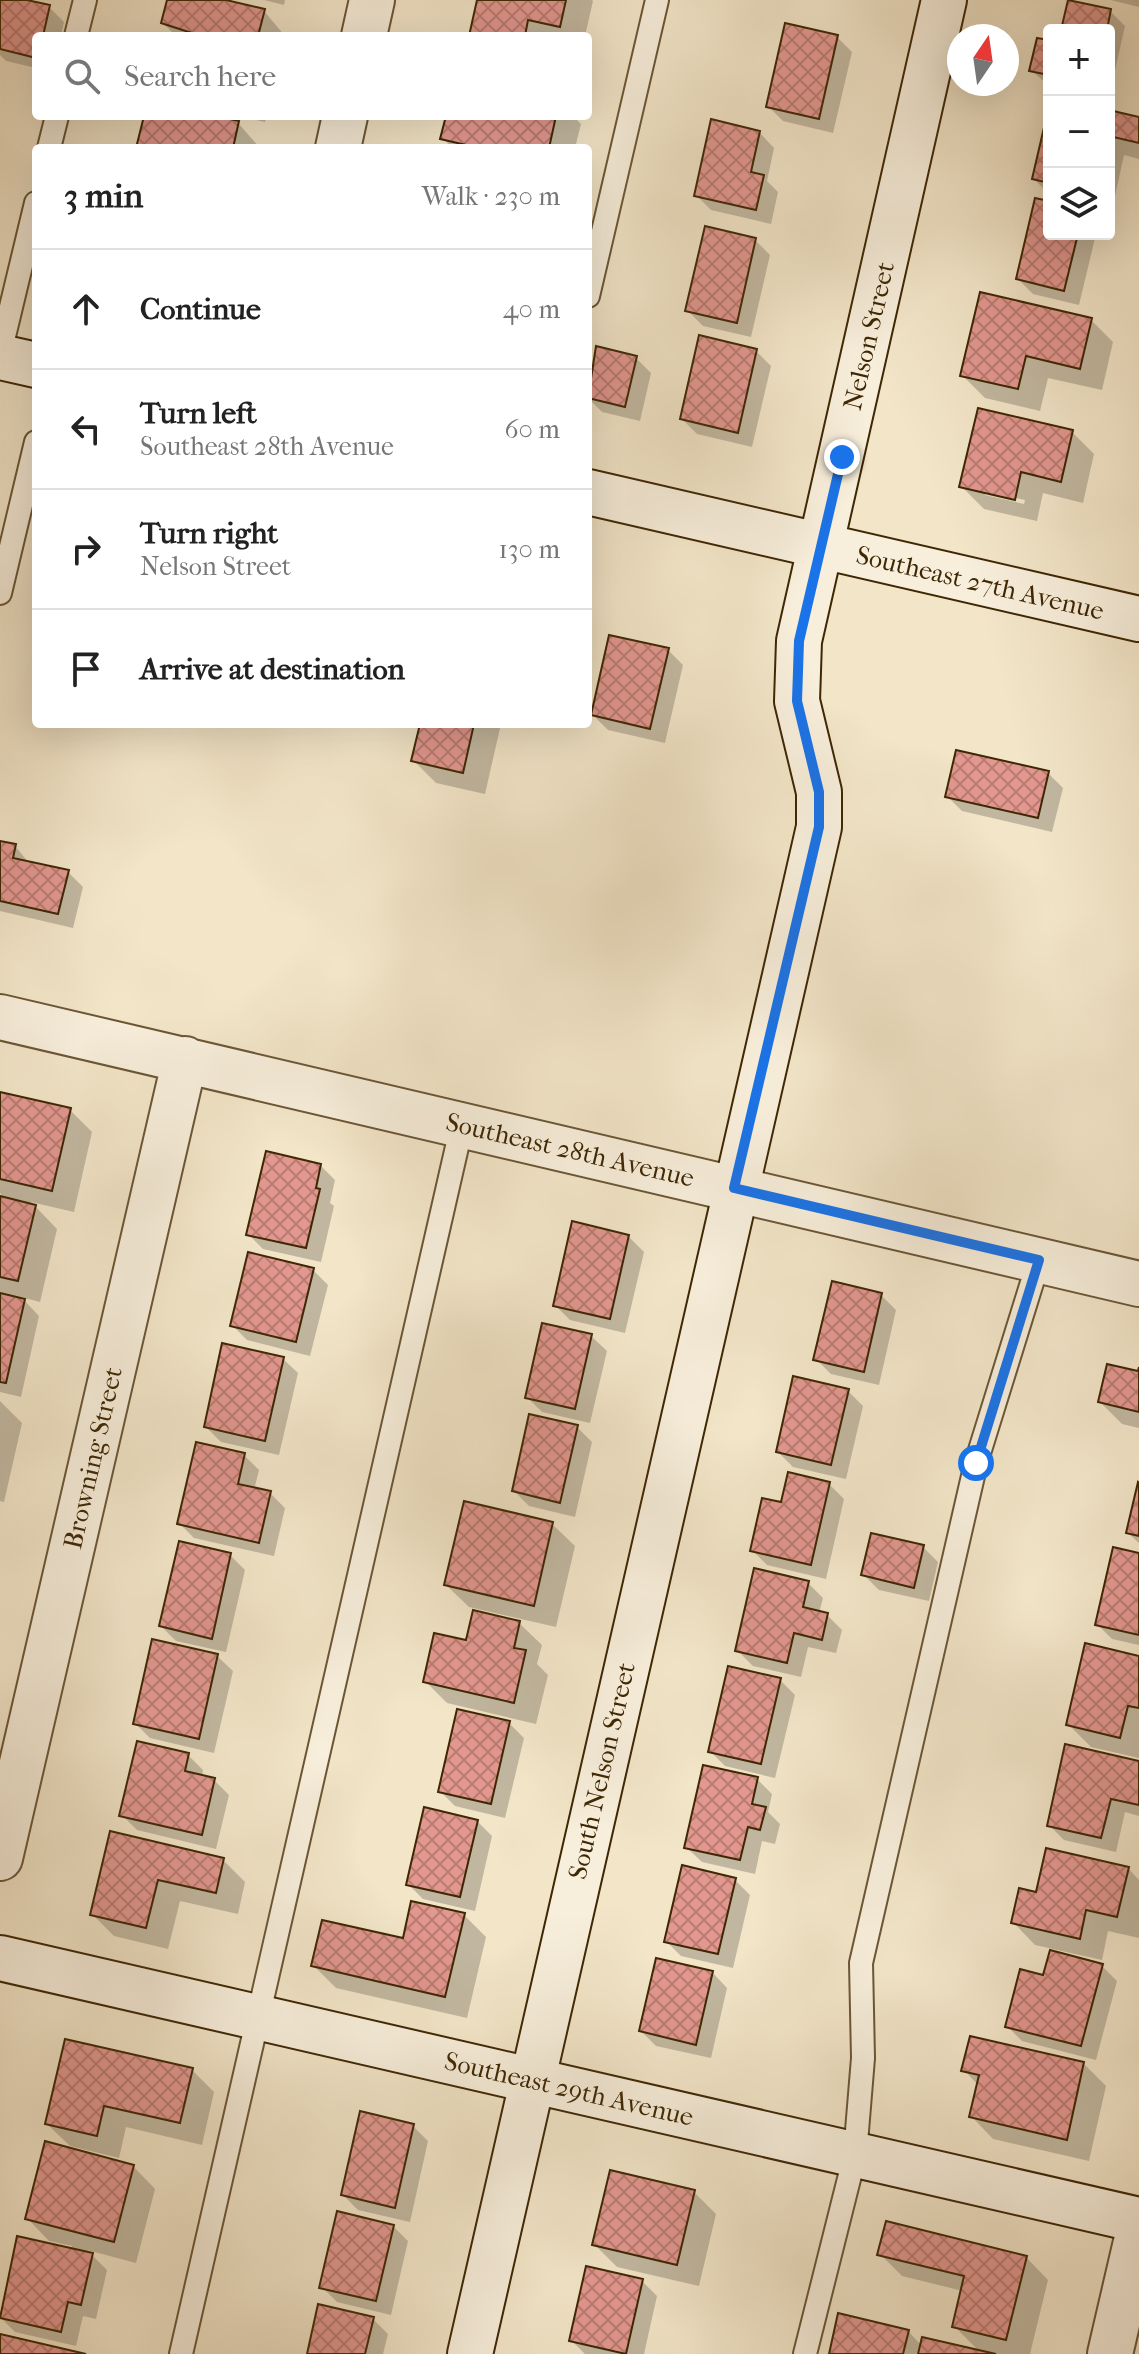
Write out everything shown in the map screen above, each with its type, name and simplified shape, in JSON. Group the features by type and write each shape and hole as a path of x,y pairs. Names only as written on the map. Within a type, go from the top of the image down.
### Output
{"street":[{"path":"365,32 372,0"},
{"name":"Nelson Street","path":"734,1188 819,827 819,792 797,701 799,641 944,0"},
{"path":"339,144 344,120"},
{"path":"0,355 32,364"},
{"name":"Southeast 27th Avenue","path":"592,493 1139,619"},
{"name":"Southeast 28th Avenue","path":"0,1017 1139,1284"},
{"name":"Browning Street","path":"0,1858 185,1059"},
{"name":"South Nelson Street","path":"470,2354 734,1188"},
{"name":"Southeast 29th Avenue","path":"0,1958 1139,2220"},
{"path":"1110,2354 1139,2229"}],"lane":[{"path":"77,32 85,0"},
{"path":"592,279 657,0"},
{"path":"50,144 56,120"},
{"path":"0,355 32,220"},
{"path":"0,593 32,459"},
{"path":"181,2354 462,1125"},
{"path":"805,2354 855,2155 863,2058 861,1963 976,1463 1039,1260"}],"building":[{"path":"0,0 27,0 50,5 44,32 32,32 32,57 0,49"},
{"path":"167,0 226,0 265,9 259,32 189,32 161,23"},
{"path":"477,0 566,0 560,27 528,20 526,32 470,32"},
{"path":"1068,0 1111,9 1108,24 1062,24"},
{"path":"785,23 838,35 819,119 766,107"},
{"path":"1037,38 1043,39 1043,74 1029,71"},
{"path":"1115,111 1139,117 1139,143 1115,137"},
{"path":"711,119 760,131 751,172 764,175 756,210 694,196"},
{"path":"143,120 239,121 234,144 137,144"},
{"path":"445,120 555,120 550,144 462,144 440,139"},
{"path":"1043,132 1043,182 1032,179"},
{"path":"1035,198 1043,200 1043,240 1077,240 1064,291 1016,279"},
{"path":"705,226 756,238 737,323 685,311"},
{"path":"980,292 1092,318 1080,369 1026,356 1018,389 960,376"},
{"path":"699,335 757,349 738,433 680,419"},
{"path":"596,346 637,356 625,407 592,399"},
{"path":"978,408 1073,430 1061,482 1021,472 1015,500 959,487"},
{"path":"609,635 669,648 650,729 592,715"},
{"path":"419,728 473,728 463,773 411,761"},
{"path":"956,750 1049,771 1038,818 945,797"},
{"path":"0,841 16,844 13,858 69,870 58,914 0,901"},
{"path":"0,1092 71,1108 52,1191 0,1179"},
{"path":"266,1151 321,1164 316,1188 320,1189 306,1248 246,1235"},
{"path":"0,1196 36,1205 18,1281 0,1277"},
{"path":"572,1221 629,1235 610,1319 553,1306"},
{"path":"248,1252 314,1268 296,1342 230,1326"},
{"path":"832,1281 882,1293 864,1372 813,1360"},
{"path":"0,1293 25,1299 6,1383 0,1382"},
{"path":"542,1323 592,1334 575,1409 525,1398"},
{"path":"222,1343 284,1357 265,1441 204,1427"},
{"path":"1107,1364 1138,1371 1139,1367 1139,1412 1098,1402"},
{"path":"793,1376 849,1389 831,1465 776,1452"},
{"path":"529,1414 578,1425 560,1503 512,1491"},
{"path":"196,1442 245,1453 238,1484 271,1491 259,1543 177,1524"},
{"path":"788,1472 830,1482 811,1565 750,1551 762,1498 781,1502"},
{"path":"1139,1483 1139,1536 1126,1533"},
{"path":"464,1501 553,1522 534,1606 444,1585"},
{"path":"871,1533 924,1545 914,1588 861,1575"},
{"path":"179,1541 231,1553 212,1639 159,1626"},
{"path":"1113,1547 1139,1553 1139,1635 1095,1625"},
{"path":"754,1568 809,1581 803,1607 828,1613 822,1640 794,1633 787,1663 735,1651"},
{"path":"473,1610 520,1621 514,1648 526,1650 514,1703 423,1682 434,1633 466,1640"},
{"path":"152,1639 218,1654 199,1739 133,1724"},
{"path":"1085,1643 1139,1656 1139,1708 1128,1706 1120,1738 1066,1725"},
{"path":"728,1666 781,1678 761,1764 708,1752"},
{"path":"457,1709 510,1721 491,1804 438,1792"},
{"path":"137,1741 189,1753 185,1771 215,1778 202,1835 119,1816"},
{"path":"1065,1744 1139,1761 1139,1805 1111,1799 1101,1838 1047,1826"},
{"path":"703,1765 758,1777 752,1804 766,1807 760,1830 748,1827 740,1860 684,1848"},
{"path":"424,1807 478,1820 460,1897 406,1885"},
{"path":"110,1831 224,1858 216,1893 158,1880 146,1928 90,1915"},
{"path":"1046,1848 1129,1867 1117,1917 1086,1910 1080,1939 1011,1923 1019,1888 1036,1892"},
{"path":"682,1865 736,1878 718,1954 664,1942"},
{"path":"411,1901 465,1913 445,1997 311,1966 322,1920 403,1938"},
{"path":"1050,1950 1103,1964 1081,2046 1005,2027 1020,1969 1043,1975"},
{"path":"656,1958 713,1971 696,2045 639,2031"},
{"path":"970,2036 1084,2062 1067,2140 969,2117 979,2075 961,2071"},
{"path":"65,2039 193,2068 180,2123 104,2106 97,2136 45,2124"},
{"path":"360,2111 414,2124 395,2208 341,2195"},
{"path":"45,2141 134,2165 114,2242 25,2219"},
{"path":"610,2170 695,2190 677,2265 592,2245"},
{"path":"337,2211 394,2225 376,2301 319,2288"},
{"path":"886,2221 1027,2256 1006,2340 952,2327 964,2276 877,2255"},
{"path":"17,2236 93,2253 81,2305 68,2302 61,2332 0,2318"},
{"path":"586,2266 643,2279 626,2354 569,2341"},
{"path":"318,2304 374,2317 365,2354 307,2354"},
{"path":"838,2313 909,2330 903,2354 829,2354"},
{"path":"0,2334 86,2354 0,2354"},
{"path":"922,2337 996,2354 918,2354"}],"route":[{"path":"842,457 799,641 797,701 819,792 819,827 734,1188 1039,1260 976,1463"}]}
